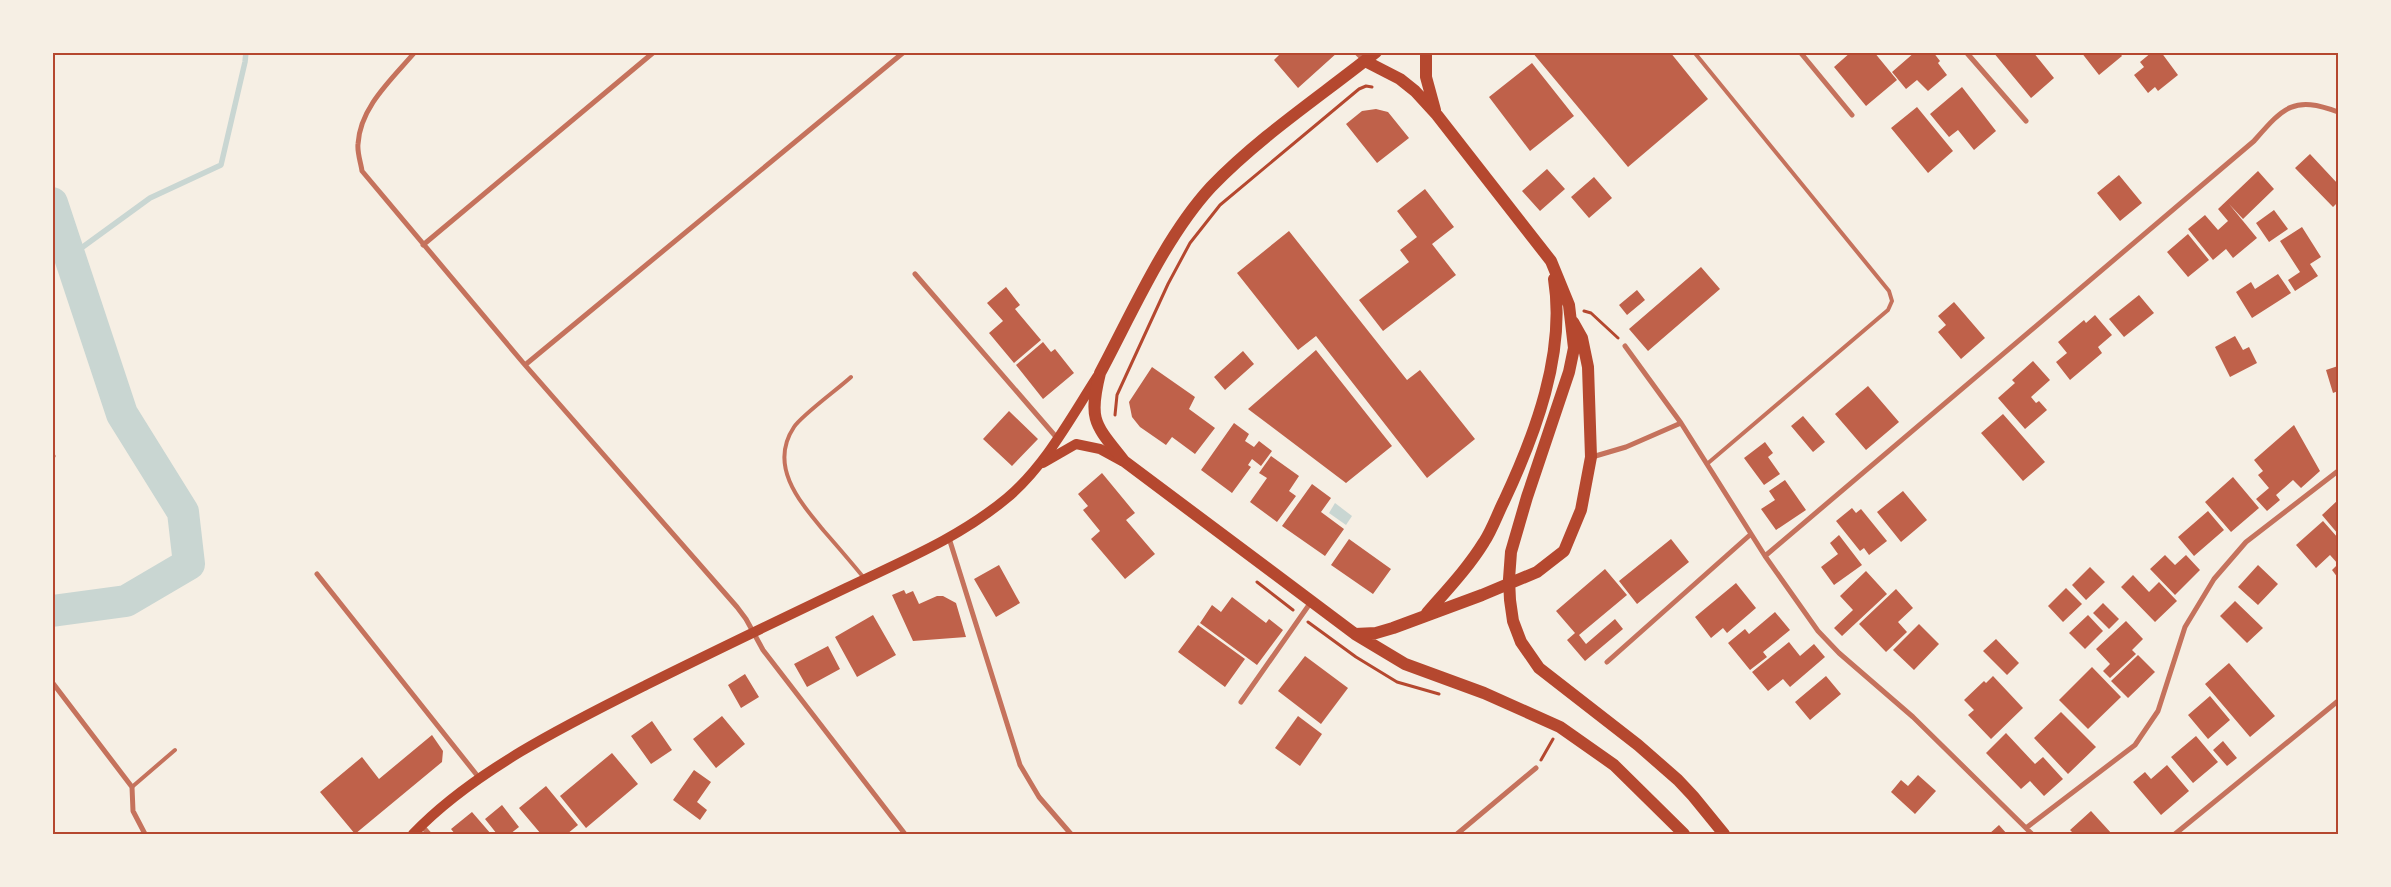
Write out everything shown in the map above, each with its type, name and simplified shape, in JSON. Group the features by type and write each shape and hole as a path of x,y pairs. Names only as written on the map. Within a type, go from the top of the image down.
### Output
{"main road":[{"path":"413,834 480,780 537,742 752,632 949,538 1008,497 1038,467 1100,373 1176,232 1210,188 1361,57 1376,52"},
{"path":"1426,52 1426,78 1437,115"},
{"path":"1361,57 1400,79 1415,91 1437,115 1551,261 1569,305 1574,348 1569,372 1527,497 1511,552 1510,600 1513,621 1521,642 1539,668 1638,745 1693,796 1724,834"},
{"path":"1426,615 1460,576 1485,541 1514,479 1530,436 1553,360 1558,320 1551,261"},
{"path":"1356,634 1376,633 1393,628 1537,572 1564,551 1581,510 1591,458 1588,367 1582,338 1571,320"},
{"path":"1100,373 1094,398 1096,423 1124,462"},
{"path":"1038,467 1076,444 1094,448 1124,462 1356,634 1405,664 1484,693 1560,727 1614,764 1684,834"}],"street":[{"path":"415,52 381,91 362,120 358,145 362,171 525,365 746,619 763,650 905,834"},
{"path":"423,245 654,52"},
{"path":"525,365 904,52"},
{"path":"1800,52 1852,115"},
{"path":"1966,52 2026,121"},
{"path":"1765,556 2254,141 2278,114 2296,104 2311,104 2338,112"},
{"path":"914,274 1057,438"},
{"path":"1626,346 1681,423 1765,556 1818,631 1839,654 1913,717 2032,834"},
{"path":"1591,458 1626,448 1681,423"},
{"path":"2026,828 2135,745 2158,711 2185,627 2214,579 2246,542 2338,471"},
{"path":"1607,662 1751,534"},
{"path":"949,538 1020,765 1039,798 1071,834"},
{"path":"317,574 480,780"},
{"path":"1241,702 1312,602"},
{"path":"52,682 132,787 134,811 146,834"},
{"path":"2175,834 2338,701"},
{"path":"1458,834 1536,768"},
{"path":"422,826 429,834"}],"lane":[{"path":"1694,52 1889,291 1892,301 1888,310 1707,464"},
{"path":"851,378 794,426 785,446 784,466 789,483 801,504 865,579"},
{"path":"132,787 175,750"}],"path":[{"path":"1115,415 1117,395 1168,284 1190,243 1208,220 1220,205 1359,89 1372,87"},
{"path":"1569,305 1591,314 1626,346"},
{"path":"1536,768 1553,739"}],"shaded area":[{"path":"1335,503 1352,516 1346,525 1329,513"}],"building":[{"path":"1282,52 1338,52 1298,88 1274,60"},
{"path":"1532,52 1670,52 1708,99 1628,167"},
{"path":"1851,52 1874,52 1897,80 1866,106 1834,67"},
{"path":"1915,52 1933,52 1947,75 1928,91 1917,80 1906,89 1892,72"},
{"path":"1993,52 2033,52 2054,78 2031,98"},
{"path":"2081,52 2119,52 2122,56 2099,75"},
{"path":"2152,52 2161,52 2178,75 2158,91 2155,87 2148,93 2134,75 2144,67 2140,62"},
{"path":"1532,63 1574,116 1530,151 1489,97"},
{"path":"1962,87 1996,131 1974,150 1958,130 1949,137 1930,114"},
{"path":"1917,107 1953,151 1928,173 1891,128"},
{"path":"1376,109 1388,112 1409,138 1377,163 1346,124 1362,111"},
{"path":"2310,154 2338,184 2338,202 2333,207 2295,168"},
{"path":"1547,169 1565,189 1540,211 1522,191"},
{"path":"2258,171 2274,189 2243,219 2229,204 2257,238 2233,258 2226,249 2213,260 2188,229 2205,215 2218,230 2228,221 2218,209"},
{"path":"2119,175 2142,203 2120,221 2097,193"},
{"path":"1594,177 1612,198 1589,218 1571,197"},
{"path":"1425,189 1454,227 1432,244 1456,275 1383,331 1359,300 1409,262 1400,250 1417,237 1397,211"},
{"path":"2274,210 2288,229 2269,242 2256,223"},
{"path":"2302,227 2321,257 2310,264 2318,276 2295,291 2288,280 2300,272 2280,241"},
{"path":"1289,231 1407,380 1420,370 1475,439 1427,478 1316,336 1298,350 1237,273"},
{"path":"2188,234 2209,260 2188,277 2167,252"},
{"path":"1701,267 1720,289 1648,351 1629,329"},
{"path":"2278,274 2291,293 2252,318 2236,292 2251,282 2255,289"},
{"path":"1006,287 1020,305 1015,309 1041,340 1014,363 989,333 1003,321 987,303"},
{"path":"1637,290 1645,300 1627,315 1619,305"},
{"path":"2139,295 2154,313 2124,337 2109,319"},
{"path":"1954,302 1985,338 1961,359 1938,332 1946,325 1938,316"},
{"path":"2095,315 2112,335 2098,347 2102,353 2070,380 2056,362 2067,353 2058,342 2084,320 2086,323"},
{"path":"2235,336 2243,350 2249,347 2257,363 2230,377 2215,347"},
{"path":"1043,342 1051,352 1055,349 1074,373 1043,399 1016,365"},
{"path":"1316,350 1392,446 1346,483 1248,409"},
{"path":"1243,351 1254,364 1225,390 1214,377"},
{"path":"2033,361 2050,380 2031,397 2036,403 2039,401 2047,410 2025,429 1998,398 2015,383 2012,380"},
{"path":"2338,366 2338,391 2333,393 2326,370"},
{"path":"1152,367 1195,397 1189,409 1215,428 1195,454 1172,437 1166,445 1140,427 1132,417 1129,402"},
{"path":"1868,386 1899,422 1866,450 1835,414"},
{"path":"1009,411 1038,439 1012,466 983,439"},
{"path":"2003,414 2045,462 2023,481 1981,433"},
{"path":"1803,416 1825,442 1813,452 1791,426"},
{"path":"1234,423 1249,434 1245,441 1254,447 1259,441 1272,451 1261,466 1252,459 1248,465 1251,467 1232,493 1201,470"},
{"path":"2294,425 2320,471 2301,488 2293,480 2276,495 2280,500 2267,511 2256,499 2269,488 2258,475 2263,471 2254,460"},
{"path":"1765,442 1773,453 1768,457 1780,474 1764,485 1744,458"},
{"path":"1271,456 1299,476 1289,491 1296,496 1277,522 1250,502 1267,478 1259,473"},
{"path":"1102,473 1135,513 1126,520 1155,554 1125,579 1091,539 1100,531 1083,510 1088,506 1078,494"},
{"path":"2233,477 2259,508 2231,532 2205,502"},
{"path":"1785,480 1806,510 1776,530 1761,509 1775,500 1769,491"},
{"path":"1312,484 1331,498 1321,512 1344,529 1325,556 1282,526"},
{"path":"1903,491 1927,520 1901,542 1877,512"},
{"path":"2338,500 2338,534 2322,515"},
{"path":"1852,508 1856,513 1861,509 1887,541 1869,555 1864,548 1860,551 1836,521"},
{"path":"2208,511 2224,530 2194,556 2178,537"},
{"path":"2323,521 2338,538 2338,564 2330,555 2316,568 2296,545"},
{"path":"1839,535 1862,565 1834,585 1821,567 1838,554 1830,543"},
{"path":"1349,539 1391,569 1373,594 1331,565"},
{"path":"1671,539 1689,562 1637,604 1619,581"},
{"path":"2165,555 2175,565 2186,555 2200,570 2175,595 2150,569"},
{"path":"2338,564 2338,578 2332,570"},
{"path":"999,565 1020,603 996,617 974,579"},
{"path":"2258,565 2278,584 2258,605 2238,587"},
{"path":"2090,567 2105,582 2086,600 2072,585"},
{"path":"1605,569 1627,595 1579,635 1586,644 1615,619 1623,629 1585,661 1567,640 1575,633 1556,611"},
{"path":"1866,571 1887,594 1842,636 1834,628 1853,610 1840,596"},
{"path":"2133,575 2149,592 2159,582 2177,601 2155,622 2121,587"},
{"path":"1736,583 1756,608 1727,633 1723,628 1711,638 1695,617"},
{"path":"2066,588 2082,604 2063,622 2048,606"},
{"path":"1896,589 1913,608 1898,622 1907,632 1886,652 1859,624"},
{"path":"904,590 906,594 913,591 919,604 937,596 943,596 956,603 966,637 913,641 892,595"},
{"path":"1232,597 1266,623 1269,619 1283,630 1257,665 1200,623 1212,605 1221,612"},
{"path":"2235,601 2263,628 2247,643 2220,616"},
{"path":"2103,603 2119,619 2109,629 2093,613"},
{"path":"1775,612 1790,630 1763,652 1767,657 1750,670 1728,643 1745,629 1749,634"},
{"path":"873,615 896,655 857,677 835,637"},
{"path":"2088,615 2103,631 2085,649 2069,633"},
{"path":"2126,621 2143,639 2132,650 2136,654 2110,678 2103,671 2110,664 2096,649"},
{"path":"1919,624 1939,644 1914,670 1893,650"},
{"path":"1198,625 1245,659 1225,687 1178,652"},
{"path":"1996,639 2019,663 2007,675 1983,651"},
{"path":"1789,642 1800,656 1814,644 1825,657 1790,687 1783,679 1768,691 1752,672"},
{"path":"828,646 840,669 807,687 794,664"},
{"path":"2138,655 2155,672 2128,698 2111,681"},
{"path":"1305,656 1348,688 1321,724 1278,691"},
{"path":"2229,663 2275,716 2250,737 2205,684"},
{"path":"2092,667 2121,697 2088,729 2059,700"},
{"path":"745,674 759,697 741,708 728,685"},
{"path":"1826,676 1841,694 1810,720 1795,702"},
{"path":"1993,676 2023,708 1991,739 1968,715 1974,710 1964,700 1984,681 1986,683"},
{"path":"2210,696 2230,720 2208,739 2188,715"},
{"path":"2061,712 2096,747 2068,774 2034,738"},
{"path":"722,716 745,744 716,768 693,739"},
{"path":"1298,716 1322,734 1300,766 1275,748"},
{"path":"652,721 672,750 651,764 631,736"},
{"path":"2006,733 2035,764 2043,757 2063,779 2044,796 2030,781 2021,789 1986,753"},
{"path":"432,735 443,751 442,762 355,834 320,792 362,757 379,779"},
{"path":"2196,736 2218,762 2193,783 2171,757"},
{"path":"2223,741 2237,758 2227,766 2213,750"},
{"path":"612,753 638,784 586,828 560,796"},
{"path":"2167,765 2189,791 2161,815 2133,782 2145,772 2151,779"},
{"path":"694,770 711,782 697,802 707,810 700,820 673,800"},
{"path":"1918,775 1936,791 1915,814 1891,792 1901,780 1908,786"},
{"path":"546,786 578,825 567,834 541,834 519,808"},
{"path":"502,805 519,827 510,834 497,834 485,819"},
{"path":"2091,811 2112,834 2074,834 2070,830"},
{"path":"472,812 491,834 455,834 451,829"},
{"path":"1999,825 2007,834 1989,834"}],"waterway":[{"path":"69,257 150,198 221,165 246,52"},
{"path":"52,203 122,414 183,512 189,564 126,601 52,611"}]}
